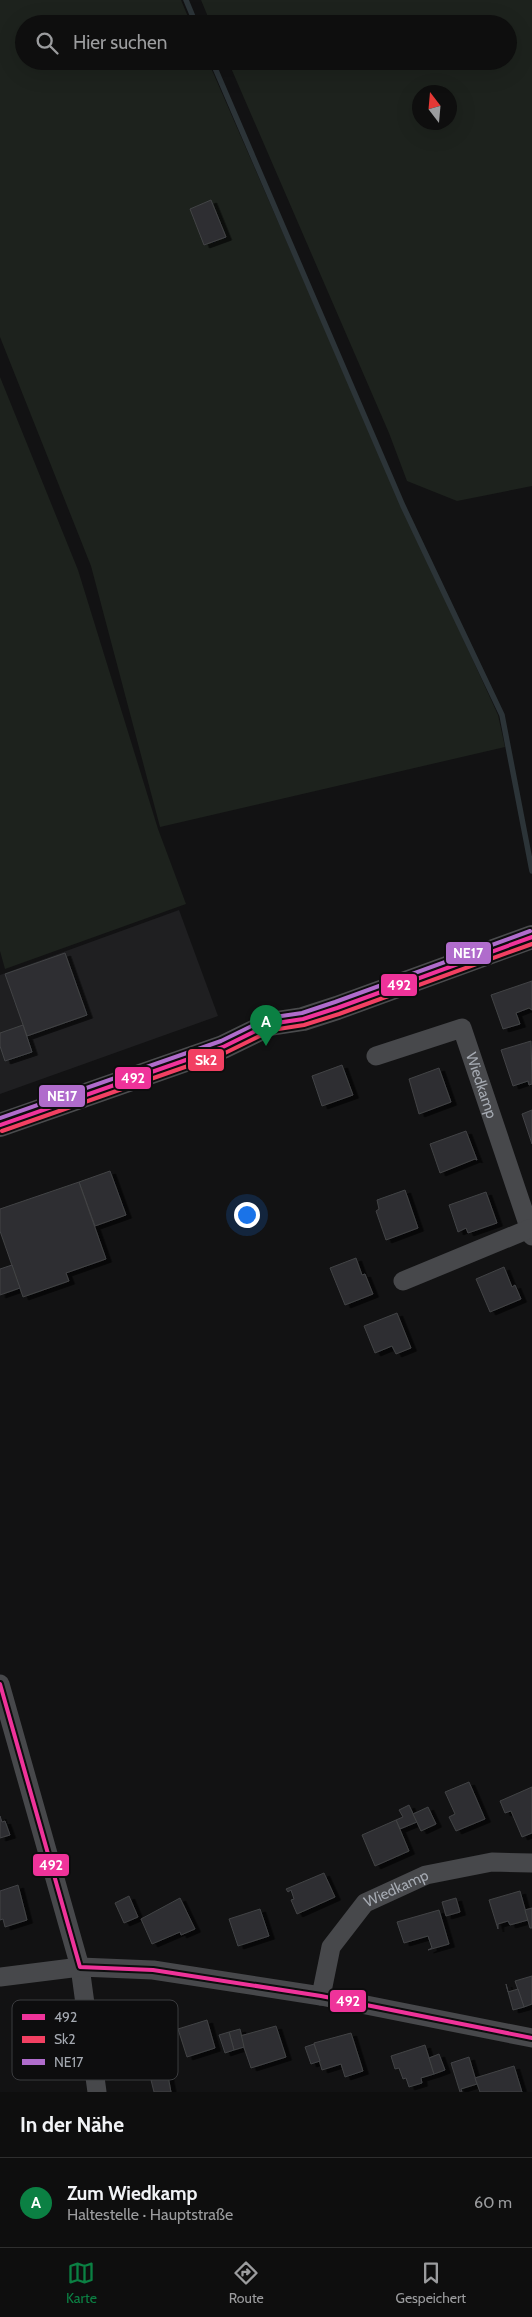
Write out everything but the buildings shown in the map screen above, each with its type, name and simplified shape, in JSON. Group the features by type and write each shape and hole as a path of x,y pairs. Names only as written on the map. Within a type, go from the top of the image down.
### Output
{"main road":[{"path":"0,1124 223,1047 270,1024 303,1019 532,937"}],"street":[{"name":"Wiedkamp","path":"376,1056 462,1028 531,1233 403,1281"},
{"path":"0,1684 80,1968 84,2000"},
{"name":"Wiedkamp","path":"321,1996 331,1947 365,1903 426,1875 492,1862 532,1863"},
{"path":"0,1977 80,1968 153,1970 321,1996 532,2038"}],"shaded area":[{"path":"0,0 181,0 187,15 15,15 15,70 212,70 386,469 498,715 505,747 160,827 91,566 0,337"},
{"path":"201,0 532,0 532,486 457,501 407,481 389,433 232,70 517,70 517,15 207,15"},
{"path":"0,377 78,570 158,829 186,904 5,969 0,951"},
{"path":"179,910 218,1016 0,1094 0,975"}],"waterway":[{"path":"186,0 192,15"},
{"path":"216,70 403,506 502,715 532,871"}],"transit line":[{"name":"NE17","path":"0,1118 221,1041 268,1018 302,1013 530,931"},
{"name":"492","path":"0,1125 223,1047 270,1024 303,1019 337,1008 532,937"},
{"name":"Sk2","path":"2,1131 225,1053 272,1030 304,1025 339,1014 532,944"},
{"name":"492","path":"0,1684 80,1967 153,1970 321,1996 532,2038"}],"place":[{"name":"Zum Wiedkamp","path":"266,1046"}]}
